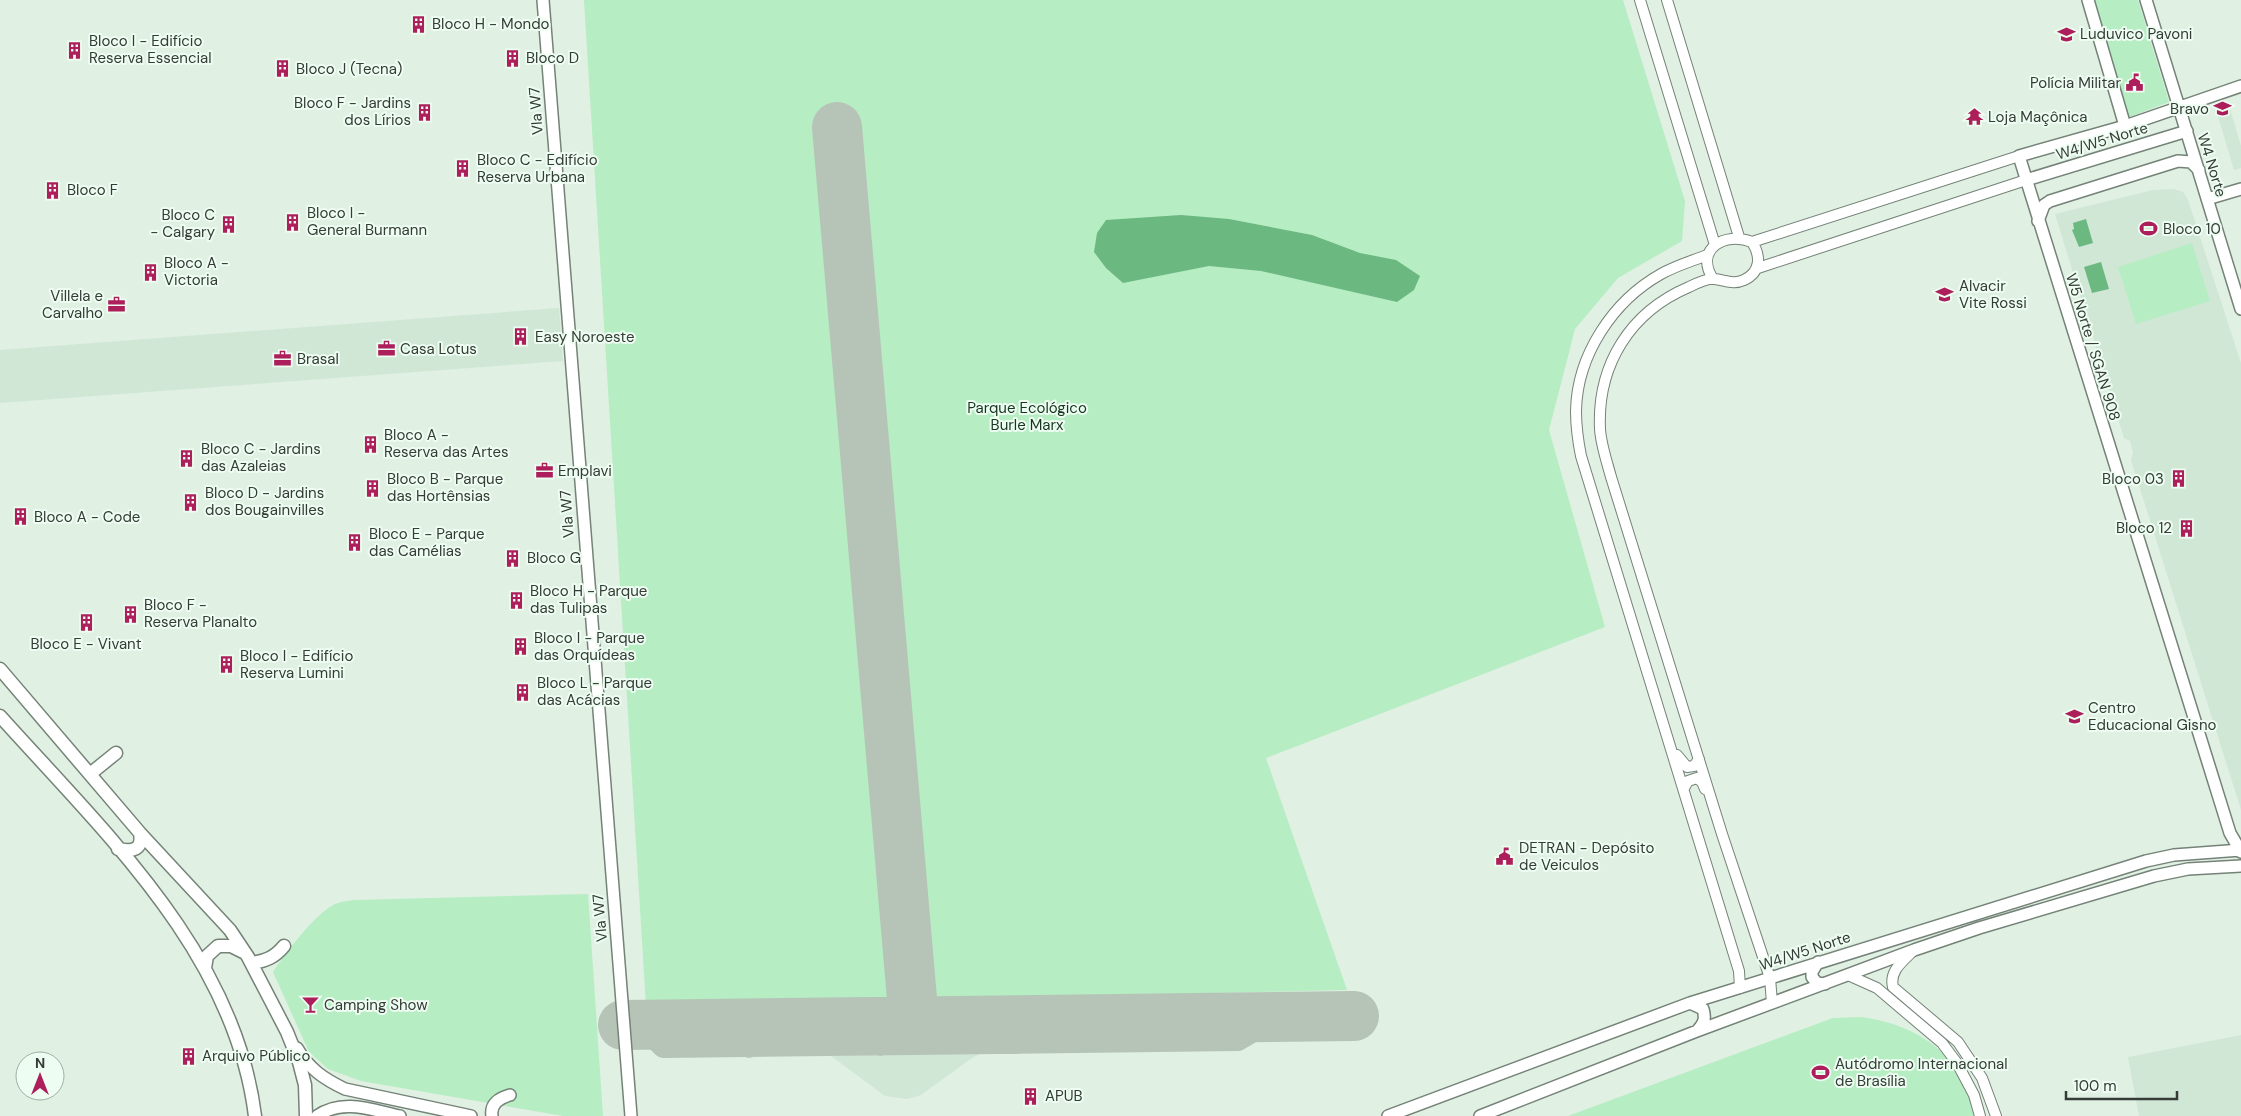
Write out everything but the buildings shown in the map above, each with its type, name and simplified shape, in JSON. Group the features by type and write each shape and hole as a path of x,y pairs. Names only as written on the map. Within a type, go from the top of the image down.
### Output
{"main road":[{"name":"Vla W7","path":"543,0 631,1116"},
{"path":"2088,0 2125,126"},
{"name":"W4 Norte","path":"2146,0 2241,309"},
{"path":"2019,156 2125,126 2241,86"},
{"name":"W4/W5 Norte","path":"2026,180 2187,131"},
{"name":"W5 Norte / SGAN 908","path":"2019,156 2230,834 2240,851"},
{"path":"2038,221 2044,205 2082,189 2178,160 2191,162 2198,170"},
{"path":"2207,199 2241,189"},
{"path":"0,669 140,833 230,930 250,960 287,1032 308,1065 328,1081 345,1089 471,1116"},
{"path":"0,716 154,891 205,968 227,1011 247,1068 255,1116"},
{"path":"90,774 116,753"},
{"path":"118,849 131,852 139,847 142,842 140,833"},
{"name":"W4/W5 Norte","path":"1388,1116 1410,1112 1690,1003 1818,962 2146,861 2174,855 2240,851"},
{"path":"1480,1116 1697,1031 1914,950 2154,876 2188,869 2241,866"},
{"path":"205,968 207,956 218,946 239,949 250,960 269,959 278,954 284,946"},
{"path":"1818,962 1812,972 1812,977 1817,983 1825,984"},
{"path":"1690,1003 1703,1009 1704,1023 1697,1031"},
{"path":"287,1032 299,1062 305,1085 306,1116"},
{"path":"492,1116 493,1107 499,1098 510,1095"},
{"path":"317,1116 325,1110 344,1106 400,1116"}],"street":[{"path":"1640,0 1715,245"},
{"path":"1666,0 1739,238"},
{"path":"1740,988 1739,971 1581,456 1576,410 1582,370 1592,348 1621,304 1662,274 1707,255 1715,245 1726,239 1739,238 1752,242 2019,156"},
{"path":"1772,1003 1770,978 1722,834 1606,461 1600,431 1600,410 1605,375 1610,362 1630,330 1654,307 1689,286 1713,278 1721,281 1739,281 1751,275 1758,268 2026,180"},
{"path":"1752,242 1759,257 1758,268"},
{"path":"1707,255 1707,267 1713,278"},
{"path":"1664,724 1684,766 1694,766 1699,759"},
{"path":"1684,788 1691,779 1697,778 1702,782 1722,834"},
{"path":"1914,950 1896,968 1891,980 1893,987 1958,1042 1982,1078 1990,1094 1996,1116"},
{"path":"1848,975 1877,988 1942,1043 1957,1063 1974,1096 1980,1116"}],"shaded area":[{"path":"2228,102 2241,146 2241,168 2234,170 2215,106"},
{"path":"2174,189 2183,192 2188,200 2241,363 2241,810 2131,460 2133,453 2130,441 2124,438 2055,214 2153,190"},
{"path":"1181,215 1229,219 1312,235 1360,253 1396,260 1420,276 1414,290 1397,302 1261,271 1209,266 1123,283 1106,268 1094,252 1097,233 1106,220"},
{"path":"2086,219 2093,243 2079,247 2072,230 2074,229 2073,223"},
{"path":"2101,262 2109,289 2092,293 2084,267"},
{"path":"559,308 563,361 0,403 0,350"},
{"path":"2241,1035 2241,1116 2139,1116 2128,1057"},
{"path":"1010,1044 990,1049 972,1058 921,1095 907,1099 885,1096 819,1047"}],"green space":[{"name":"Parque Ecológico Burle Marx","path":"584,0 1623,0 1685,201 1682,241 1618,278 1575,329 1549,430 1605,627 1266,758 1347,990 646,1006"},
{"path":"2093,0 2138,0 2169,102 2129,117"},
{"path":"2192,243 2210,301 2136,324 2118,267"},
{"path":"588,894 603,1116 563,1116 361,1081 328,1069 309,1052 273,972 312,923 330,907 342,902 354,900"},
{"name":"Autódromo Internacional de Brasília","path":"1862,1017 1894,1024 1922,1037 1934,1046 1955,1068 1964,1083 1975,1116 1568,1116 1833,1018"}],"taxiway":[{"path":"1226,1017 1234,1023 1237,1030 1237,1037 1230,1041"},
{"path":"649,1025 652,1037 663,1048 1238,1041 1279,1017"},
{"path":"1160,1018 1167,1025 1165,1038 1160,1042"},
{"path":"1015,1020 1022,1032 1022,1037 1018,1044"},
{"path":"932,1021 950,1045"},
{"path":"881,1046 894,1022"},
{"path":"733,1024 739,1038 749,1048"}],"runway":[{"path":"837,127 914,1022"},
{"path":"623,1025 1354,1016"}],"place":[{"name":"Bloco H - Mondo","path":"418,24"},
{"name":"Luduvico Pavoni","path":"2066,34"},
{"name":"Bloco I - Edifício Reserva Essencial","path":"75,50"},
{"name":"Bloco D","path":"512,58"},
{"name":"Bloco J (Tecna)","path":"282,69"},
{"name":"Polícia Militar","path":"2135,83"},
{"name":"Bravo","path":"2223,109"},
{"name":"Bloco F - Jardins dos Lírios","path":"425,112"},
{"name":"Loja Maçônica","path":"1974,117"},
{"name":"Bloco C - Edifício Reserva Urbana","path":"463,169"},
{"name":"Bloco F","path":"53,190"},
{"name":"Bloco I - General Burmann","path":"293,222"},
{"name":"Bloco C - Calgary","path":"229,224"},
{"name":"Bloco 10","path":"2149,229"},
{"name":"Bloco A - Victoria","path":"150,272"},
{"name":"Alvacir Vite Rossi","path":"1945,295"},
{"name":"Villela e Carvalho","path":"117,305"},
{"name":"Easy Noroeste","path":"521,337"},
{"name":"Casa Lotus","path":"386,349"},
{"name":"Brasal","path":"283,359"},
{"name":"Bloco A - Reserva das Artes","path":"370,444"},
{"name":"Bloco C - Jardins das Azaleias","path":"187,458"},
{"name":"Emplavi","path":"544,471"},
{"name":"Bloco 03","path":"2178,479"},
{"name":"Bloco B - Parque das Hortênsias","path":"373,488"},
{"name":"Bloco D - Jardins dos Bougainvilles","path":"191,502"},
{"name":"Bloco A - Code","path":"20,517"},
{"name":"Bloco 12","path":"2186,528"},
{"name":"Bloco E - Parque das Camélias","path":"355,543"},
{"name":"Bloco G","path":"513,558"},
{"name":"Bloco H - Parque das Tulipas","path":"516,600"},
{"name":"Bloco F - Reserva Planalto","path":"130,614"},
{"name":"Bloco E - Vivant","path":"86,623"},
{"name":"Bloco I - Parque das Orquídeas","path":"520,647"},
{"name":"Bloco I - Edifício Reserva Lumini","path":"226,665"},
{"name":"Bloco L - Parque das Acácias","path":"523,692"},
{"name":"Centro Educacional Gisno","path":"2074,717"},
{"name":"DETRAN - Depósito de Veiculos","path":"1505,857"},
{"name":"Camping Show","path":"310,1005"},
{"name":"Arquivo Público","path":"188,1056"},
{"name":"Autódromo Internacional de Brasília","path":"1821,1073"},
{"name":"APUB","path":"1031,1096"}]}
